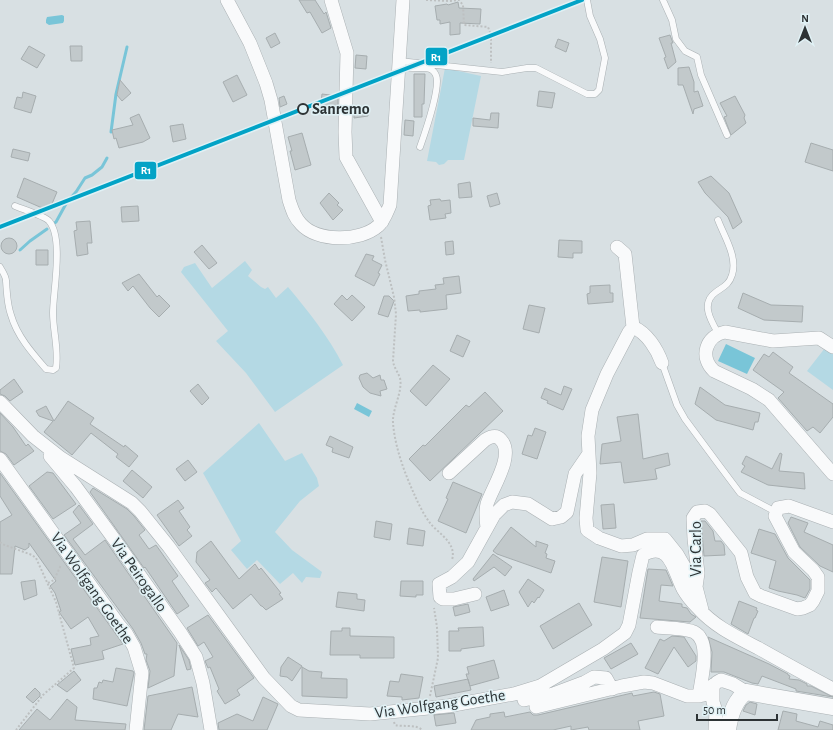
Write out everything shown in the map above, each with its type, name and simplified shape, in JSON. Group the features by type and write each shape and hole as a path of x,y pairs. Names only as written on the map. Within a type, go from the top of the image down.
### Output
{"street":[{"path":"227,0 250,43 266,83 289,200 294,214 302,225 312,232 330,238 363,234 380,224 388,209 391,195 403,0"},
{"path":"331,0 347,53 344,132 346,157 380,224"},
{"path":"617,247 625,254 633,327 640,330 650,342 658,353 662,363"},
{"name":"Via Carlo","path":"633,327 625,338 607,374 592,410 588,436 590,473 586,518 587,530 599,538 621,546 633,545 647,539 665,539 677,554 696,587 703,614"},
{"path":"833,347 819,338 773,341 725,332 718,333 706,348 705,354 709,366 720,374 752,389 769,400 833,474"},
{"name":"Via Wolfgang Goethe","path":"0,402 33,436 61,458 132,503 140,510 169,547 264,678 291,706 299,710 370,714 448,706 514,694 534,688 560,675 604,649 625,633 629,625 644,555 650,551 660,550 670,559 684,590 703,614 710,620 728,632 833,689"},
{"name":"Via Peirogallo","path":"33,436 81,494 196,656 203,683 211,730"},
{"path":"449,472 491,436 499,438 504,443 505,458 502,470 486,510 487,528"},
{"path":"475,594 454,599 443,599 440,597 439,584 452,577 468,562 494,515 504,505 512,502 528,504 552,519 561,518 567,512 575,474 588,456"},
{"name":"Via Wolfgang Goethe","path":"0,460 126,633 134,647 142,673 136,730"},
{"path":"776,512 778,508 789,506 833,522"},
{"name":"Via Carlo","path":"696,587 698,573 693,518 697,512 702,511 710,514 741,553 747,577 755,593 797,609 810,605 818,591 818,578 813,570 794,552 777,519 776,512"},
{"path":"657,627 692,631 700,636 703,641 704,660 699,696"},
{"path":"524,700 553,694 594,677 606,678 612,689"},
{"path":"536,707 634,683 654,683 680,694 687,696 699,696 709,694 713,685 721,680 733,684 746,692 833,707"},
{"path":"713,685 713,702 716,711 715,730"},
{"path":"728,730 734,708 739,698 746,692"}],"lane":[{"path":"399,65 502,72 536,68 587,94 595,94 599,90 605,58 600,39 590,16 587,0"},
{"path":"663,0 672,20 676,39 686,52 697,57 701,75 727,135"},
{"path":"399,65 411,68 430,69 437,77 434,98 420,147"},
{"path":"0,267 6,280 6,293 11,315 18,332 30,351 46,369 53,370 56,368 57,363 56,335 53,313 57,266 55,237 48,220 15,206"},
{"path":"718,220 734,264 732,275 726,287 710,297 708,303 709,315 718,333"},
{"path":"662,363 677,405 685,419 740,493 776,512"}],"path":[{"path":"426,0 460,0 464,25 488,27 491,35 490,70"},
{"path":"380,224 396,314 393,361 394,367 400,378 400,386 393,415 393,423 398,449 415,496 421,508 431,525 448,540 453,556 451,563"},
{"path":"0,542 34,556 56,602 74,668 43,695 16,730"},
{"path":"48,583 54,580 67,554"},
{"path":"427,708 438,658 438,626 433,602"}],"shaded area":[{"path":"445,68 481,76 464,160 448,160 444,164 439,165 436,162 427,161"},
{"path":"245,261 252,270 248,276 261,287 265,289 268,287 276,298 288,287 318,324 343,365 275,412 246,373 216,341 228,331 181,272 184,267 195,263 212,288"},
{"path":"825,348 833,354 833,390 807,371"},
{"path":"259,423 285,461 302,453 317,478 319,486 300,501 275,532 292,550 322,572 320,578 306,577 302,583 293,573 280,584 257,560 247,569 231,550 241,541 203,473"}],"water":[{"path":"64,16 63,23 49,25 46,23 47,17"},
{"path":"726,344 755,358 747,374 718,361"},
{"path":"357,403 372,411 369,417 354,409"}],"building":[{"path":"299,0 315,0 324,14 326,12 331,28 322,33 310,12 307,13"},
{"path":"458,2 459,8 481,9 480,24 460,23 460,34 450,35 450,22 440,24 440,20 437,20 435,6 448,5"},
{"path":"275,33 280,43 271,48 266,38"},
{"path":"670,35 676,62 668,69 664,58 666,57 659,38"},
{"path":"558,39 569,43 566,52 555,47"},
{"path":"29,46 45,55 37,68 21,59"},
{"path":"70,46 82,46 82,61 71,61"},
{"path":"356,55 367,56 366,69 355,68"},
{"path":"689,67 694,82 694,92 698,91 703,106 694,109 693,114 683,85 678,85 678,68"},
{"path":"414,74 425,74 422,117 414,117"},
{"path":"237,75 247,95 233,102 223,82"},
{"path":"120,80 131,93 122,101 117,95"},
{"path":"539,91 555,93 552,108 537,106"},
{"path":"23,92 36,96 31,113 14,108 17,97 22,98"},
{"path":"322,94 338,96 338,109 331,108 331,113 313,111 313,102 321,103"},
{"path":"284,96 287,104 280,107 279,98"},
{"path":"735,96 745,115 744,118 746,123 731,135 724,117 727,116 720,103"},
{"path":"367,106 368,116 354,118 354,108"},
{"path":"491,113 499,113 498,128 473,126 473,118 490,120"},
{"path":"139,114 150,138 143,142 119,148 116,138 114,139 112,130 133,125 130,118"},
{"path":"405,120 414,121 413,136 404,135"},
{"path":"183,124 186,139 173,142 170,126"},
{"path":"302,133 311,165 295,170 288,137"},
{"path":"811,143 833,150 833,171 805,162"},
{"path":"13,149 30,153 28,161 11,157"},
{"path":"711,176 729,193 742,222 733,229 728,217 705,193 698,182"},
{"path":"24,178 57,192 49,211 17,197"},
{"path":"470,182 472,197 459,198 458,184"},
{"path":"329,193 339,203 337,205 343,210 333,220 320,203"},
{"path":"497,193 500,204 490,207 487,196"},
{"path":"440,199 441,201 450,200 451,213 445,214 446,218 430,220 428,206 431,205 430,200"},
{"path":"138,206 139,221 122,222 121,207"},
{"path":"90,221 92,243 87,243 88,254 77,256 74,231 77,230 76,222"},
{"path":"9,238 16,243 17,246 12,253 9,254 2,249 1,246 6,239"},
{"path":"559,240 582,241 582,253 573,253 573,258 558,257"},
{"path":"453,241 454,254 446,255 445,242"},
{"path":"202,245 217,263 209,269 194,252"},
{"path":"36,250 48,250 48,265 36,265"},
{"path":"366,254 374,256 372,260 382,265 378,273 380,274 374,286 355,276"},
{"path":"139,274 157,297 159,295 170,306 159,317 133,286 128,291 122,283"},
{"path":"459,276 461,293 446,295 447,309 420,312 420,310 408,311 406,296 419,294 419,291 436,289 435,285 444,284 443,278"},
{"path":"610,285 610,293 613,293 613,302 588,304 587,294 590,293 590,286"},
{"path":"743,293 771,305 803,306 802,322 764,320 738,308"},
{"path":"342,295 347,300 352,295 365,307 352,321 334,304"},
{"path":"384,296 389,296 394,301 388,317 378,314"},
{"path":"529,305 545,308 539,333 523,329"},
{"path":"457,335 470,341 463,357 450,351"},
{"path":"773,352 793,367 789,373 833,404 833,417 820,433 813,427 807,431 778,398 784,392 753,370 764,354 769,357"},
{"path":"433,365 450,379 426,406 410,391"},
{"path":"367,373 373,378 380,375 381,380 384,380 387,389 380,391 381,396 370,393 363,387 359,378 360,375"},
{"path":"14,379 23,392 10,401 5,396 0,394 0,390"},
{"path":"198,384 209,398 202,405 190,391"},
{"path":"564,386 572,389 563,410 547,403 548,401 541,398 545,388 561,395"},
{"path":"700,387 725,405 760,413 758,422 755,422 753,430 716,420 695,404"},
{"path":"485,392 503,411 430,481 409,459 423,445 425,446 466,405 469,407"},
{"path":"68,401 94,418 90,424 124,447 125,445 138,456 129,467 116,457 118,454 91,433 72,455 44,432 53,421 39,416 36,411 46,406 54,421"},
{"path":"0,413 13,427 26,446 28,444 34,451 14,465 6,454 0,451"},
{"path":"638,414 643,459 668,453 670,465 655,469 657,479 624,483 621,462 600,464 602,444 621,441 617,417"},
{"path":"535,428 546,432 537,459 522,454 528,435 532,436"},
{"path":"330,436 353,447 349,458 332,452 333,448 326,445"},
{"path":"780,453 782,454 779,471 804,473 805,489 768,485 741,472 745,466 742,464 746,456 772,469"},
{"path":"188,460 197,472 185,481 176,469"},
{"path":"132,470 152,487 143,498 123,481"},
{"path":"47,472 53,473 76,504 53,519 29,486"},
{"path":"0,473 123,644 102,651 104,659 75,665 71,649 91,645 90,638 99,636 88,617 71,629 59,612 61,611 55,593 50,586 56,581 29,543 29,547 25,550 15,546 12,574 0,574 0,522 12,515 0,496"},
{"path":"453,482 482,494 466,533 438,521 448,499 446,498"},
{"path":"93,488 127,509 134,516 145,530 139,535 149,549 156,545 178,576 172,581 189,606 177,614 145,567 144,568 90,492"},
{"path":"178,500 184,508 179,511 190,527 187,530 192,536 179,546 157,515"},
{"path":"614,504 616,528 603,529 601,505"},
{"path":"79,505 93,524 73,539 85,555 105,540 177,643 174,676 148,688 150,671 146,660 147,654 145,654 141,643 133,629 64,535 81,523 73,512"},
{"path":"791,517 808,523 804,532 833,545 833,572 820,566 800,547 788,523"},
{"path":"376,521 392,524 390,540 374,537"},
{"path":"701,521 705,521 713,531 715,541 721,541 724,545 725,555 704,556"},
{"path":"511,527 536,547 536,541 548,545 545,553 547,554 546,558 555,561 551,573 497,554 493,551"},
{"path":"409,528 425,531 423,546 407,544"},
{"path":"759,529 775,534 788,558 810,580 810,589 805,598 769,588 776,561 751,553"},
{"path":"211,541 239,579 255,564 259,570 261,568 281,593 279,594 283,599 266,610 251,594 233,609 216,588 212,592 205,583 210,580 196,562 197,552"},
{"path":"493,554 512,567 505,576 494,567 474,581 473,579"},
{"path":"602,557 628,561 621,607 594,602"},
{"path":"648,569 666,570 673,586 661,585 659,601 682,604 682,607 687,608 691,614 696,617 690,622 640,618"},
{"path":"528,579 544,590 539,598 538,597 534,603 532,601 528,607 519,592"},
{"path":"35,580 37,595 24,600 21,582"},
{"path":"401,581 423,581 423,595 416,595 416,597 400,596"},
{"path":"504,590 509,605 491,611 486,597"},
{"path":"338,592 357,594 357,599 365,600 364,611 336,607"},
{"path":"739,601 757,608 756,610 758,611 748,634 731,624"},
{"path":"579,603 592,625 553,649 540,626"},
{"path":"468,604 470,612 455,616 453,607"},
{"path":"208,615 254,678 237,690 240,695 225,704 217,691 219,689 210,667 208,668 205,661 213,657 204,642 198,646 187,628"},
{"path":"483,627 484,646 461,649 461,651 449,651 449,631 459,631 458,628"},
{"path":"342,628 350,628 350,636 394,637 394,658 360,658 360,655 330,655 331,631 342,631"},
{"path":"672,636 684,637 696,656 696,661 688,667 674,647 658,674 645,668 660,639 664,641"},
{"path":"708,637 769,664 788,674 790,676 789,679 799,680 807,684 807,686 811,686 833,697 796,691 796,689 762,676 758,684 724,672 711,672 712,652"},
{"path":"631,643 638,654 611,669 604,658"},
{"path":"179,645 189,660 191,669 187,670"},
{"path":"288,657 302,666 292,681 287,677 280,676 281,667"},
{"path":"494,660 499,678 470,686 466,674 469,674 467,667"},
{"path":"302,667 309,671 322,672 321,678 347,679 347,698 302,696"},
{"path":"116,668 133,671 134,673 127,706 93,699 94,688 97,688 99,682 102,683 103,680 113,682"},
{"path":"74,671 81,680 67,692 57,685"},
{"path":"401,674 423,677 419,698 402,700 402,697 387,696 390,681 399,682"},
{"path":"468,679 471,690 436,697 434,686"},
{"path":"192,687 198,717 178,714 171,730 144,730 148,696"},
{"path":"35,688 40,693 40,696 33,703 26,697"},
{"path":"654,692 660,694 664,716 638,721 640,730 589,730 588,727 571,730 571,726 553,730 471,730 476,720 490,717 490,714 504,712 505,717 530,712 533,715 538,715 632,693 633,696"},
{"path":"263,697 278,704 267,730 219,730 218,723 237,714 253,721"},
{"path":"67,699 77,707 75,720 126,724 125,730 19,730 37,709 50,720"},
{"path":"750,702 757,704 755,715 743,711 746,705"},
{"path":"783,711 797,714 796,721 818,727 820,721 833,725 833,730 778,730"},
{"path":"454,713 456,723 436,726 434,715"}],"waterway":[{"path":"111,132 116,94 127,47"},
{"path":"53,224 56,222 67,202 85,178 92,175 102,167 107,158"},
{"path":"20,250 47,229"}],"transit line":[{"name":"R1","path":"0,227 582,0"}],"place":[{"name":"Sanremo","path":"303,109"}]}
